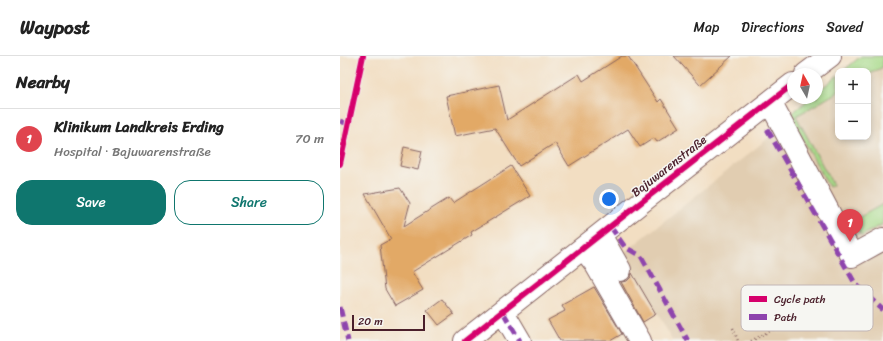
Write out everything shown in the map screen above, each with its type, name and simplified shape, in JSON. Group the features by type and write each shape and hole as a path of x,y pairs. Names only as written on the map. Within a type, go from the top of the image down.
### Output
{"street":[{"path":"814,68 830,56"},
{"name":"Bajuwarenstraße","path":"465,341 787,89"},
{"path":"770,102 852,256 883,239"},
{"path":"592,241 620,270"},
{"path":"592,241 595,262 640,341"},
{"path":"503,312 520,341"}],"path":[{"path":"733,328 738,341"},
{"path":"751,341 770,331"}],"shaded area":[{"path":"883,67 883,341 673,341 624,253 796,116 817,104 823,104 823,101 835,94 835,140 871,140 871,73"}],"green space":[{"path":"861,56 883,56 883,67 871,73 871,68 847,68"},
{"path":"835,77 835,94 823,101 823,87"},
{"path":"803,104 817,104 796,116 833,185 829,187 790,115"},
{"path":"883,204 883,224 861,236 853,221"}],"building":[{"path":"622,56 628,56 658,102 661,99 679,128 657,142 654,138 640,147 628,129 569,166 555,143 519,166 495,128 455,136 446,96 499,85 507,120 579,74 583,81"},
{"path":"674,56 732,56 700,85"},
{"path":"404,147 422,151 418,170 400,166"},
{"path":"511,166 530,196 471,232 472,235 412,272 423,290 395,306 385,289 380,245 391,239 365,194 400,188 410,203 404,226 449,198 453,203"},
{"path":"632,273 656,314 643,322 621,282 627,281 631,277"},
{"path":"594,287 622,334 610,341 560,341 548,320 565,311 562,305"},
{"path":"442,299 454,314 439,325 427,310"}],"marked path":[{"path":"340,121 348,124"},
{"path":"767,129 856,285"},
{"path":"610,226 625,247 641,256 688,341"},
{"path":"873,301 883,310"},
{"path":"340,307 348,341"},
{"path":"503,312 520,341"}],"cycle path":[{"path":"340,164 363,56"},
{"path":"465,341 787,89"}],"place":[{"name":"Klinikum Landkreis Erding","path":"850,242"}]}
